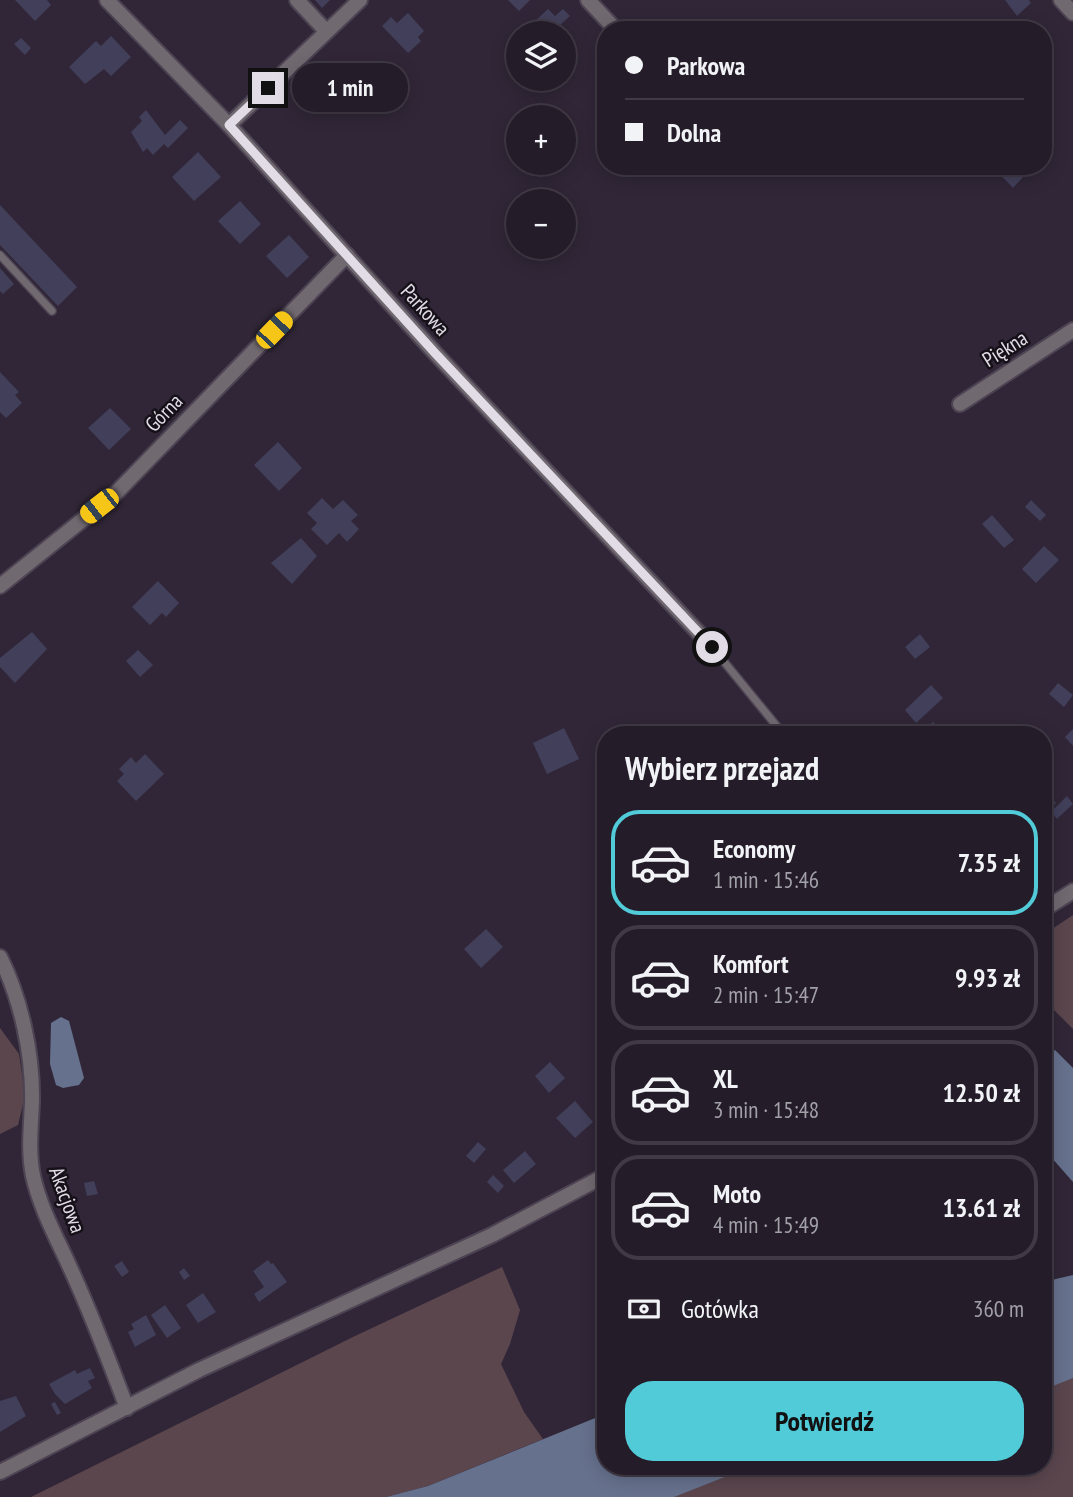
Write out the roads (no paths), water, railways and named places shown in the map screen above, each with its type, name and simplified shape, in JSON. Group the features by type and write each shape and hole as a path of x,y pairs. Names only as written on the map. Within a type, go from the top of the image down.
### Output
{"street":[{"name":"Parkowa","path":"107,0 229,125 712,647"},
{"path":"297,0 326,31"},
{"path":"229,125 360,0"},
{"path":"588,0 608,21"},
{"path":"1061,0 1073,13"},
{"name":"Górna","path":"0,586 116,493 347,255"},
{"name":"Piękna","path":"960,404 1073,330"},
{"path":"1052,904 1073,891"},
{"name":"Akacjowa","path":"0,957 14,990 26,1040 31,1089 30,1153 33,1175 42,1206 87,1305 127,1408"},
{"path":"0,1472 295,1324 492,1235 597,1180"}],"lane":[{"path":"0,255 52,311"},
{"path":"712,647 777,726"}],"water":[{"path":"61,1017 69,1021 84,1078 79,1085 63,1088 56,1085 50,1064 51,1023"},
{"path":"1055,1050 1073,1068 1073,1182 1052,1158 1052,1052"},
{"path":"1073,1275 1073,1378 1052,1386 1052,1280"},
{"path":"597,1417 597,1475 730,1475 674,1497 386,1497 428,1486"}]}
